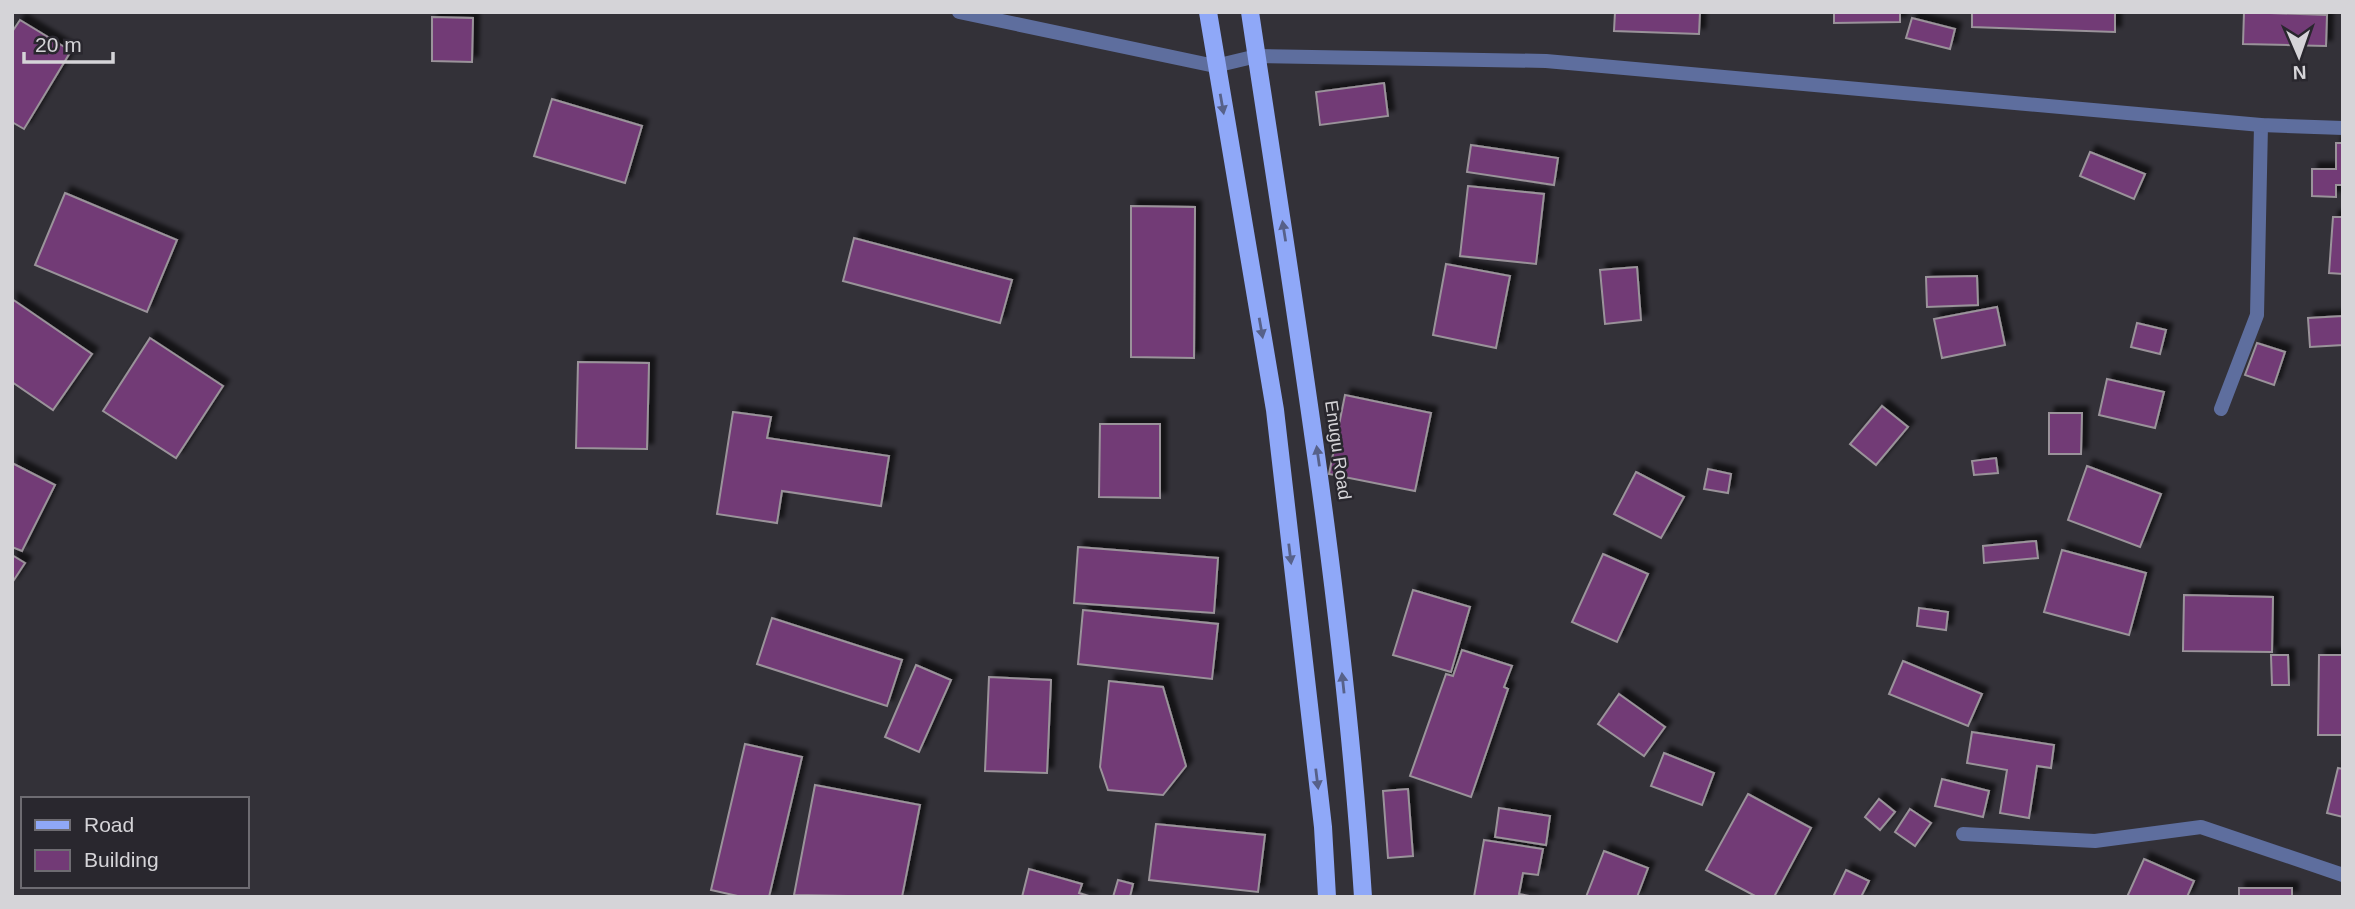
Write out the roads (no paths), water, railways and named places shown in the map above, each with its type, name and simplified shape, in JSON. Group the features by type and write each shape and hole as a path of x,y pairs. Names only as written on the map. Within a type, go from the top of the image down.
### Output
{"main road":[{"path":"1208,12 1275,410 1323,827 1326,897"},
{"name":"Enugu Road","path":"1250,12 1327,522 1358,822 1363,897"}],"street":[{"path":"959,12 1215,66 1257,56 1546,61 2261,125 2343,128"},
{"path":"2221,409 2257,314 2261,125"},
{"path":"1963,834 2095,841 2201,827 2343,874"}]}
